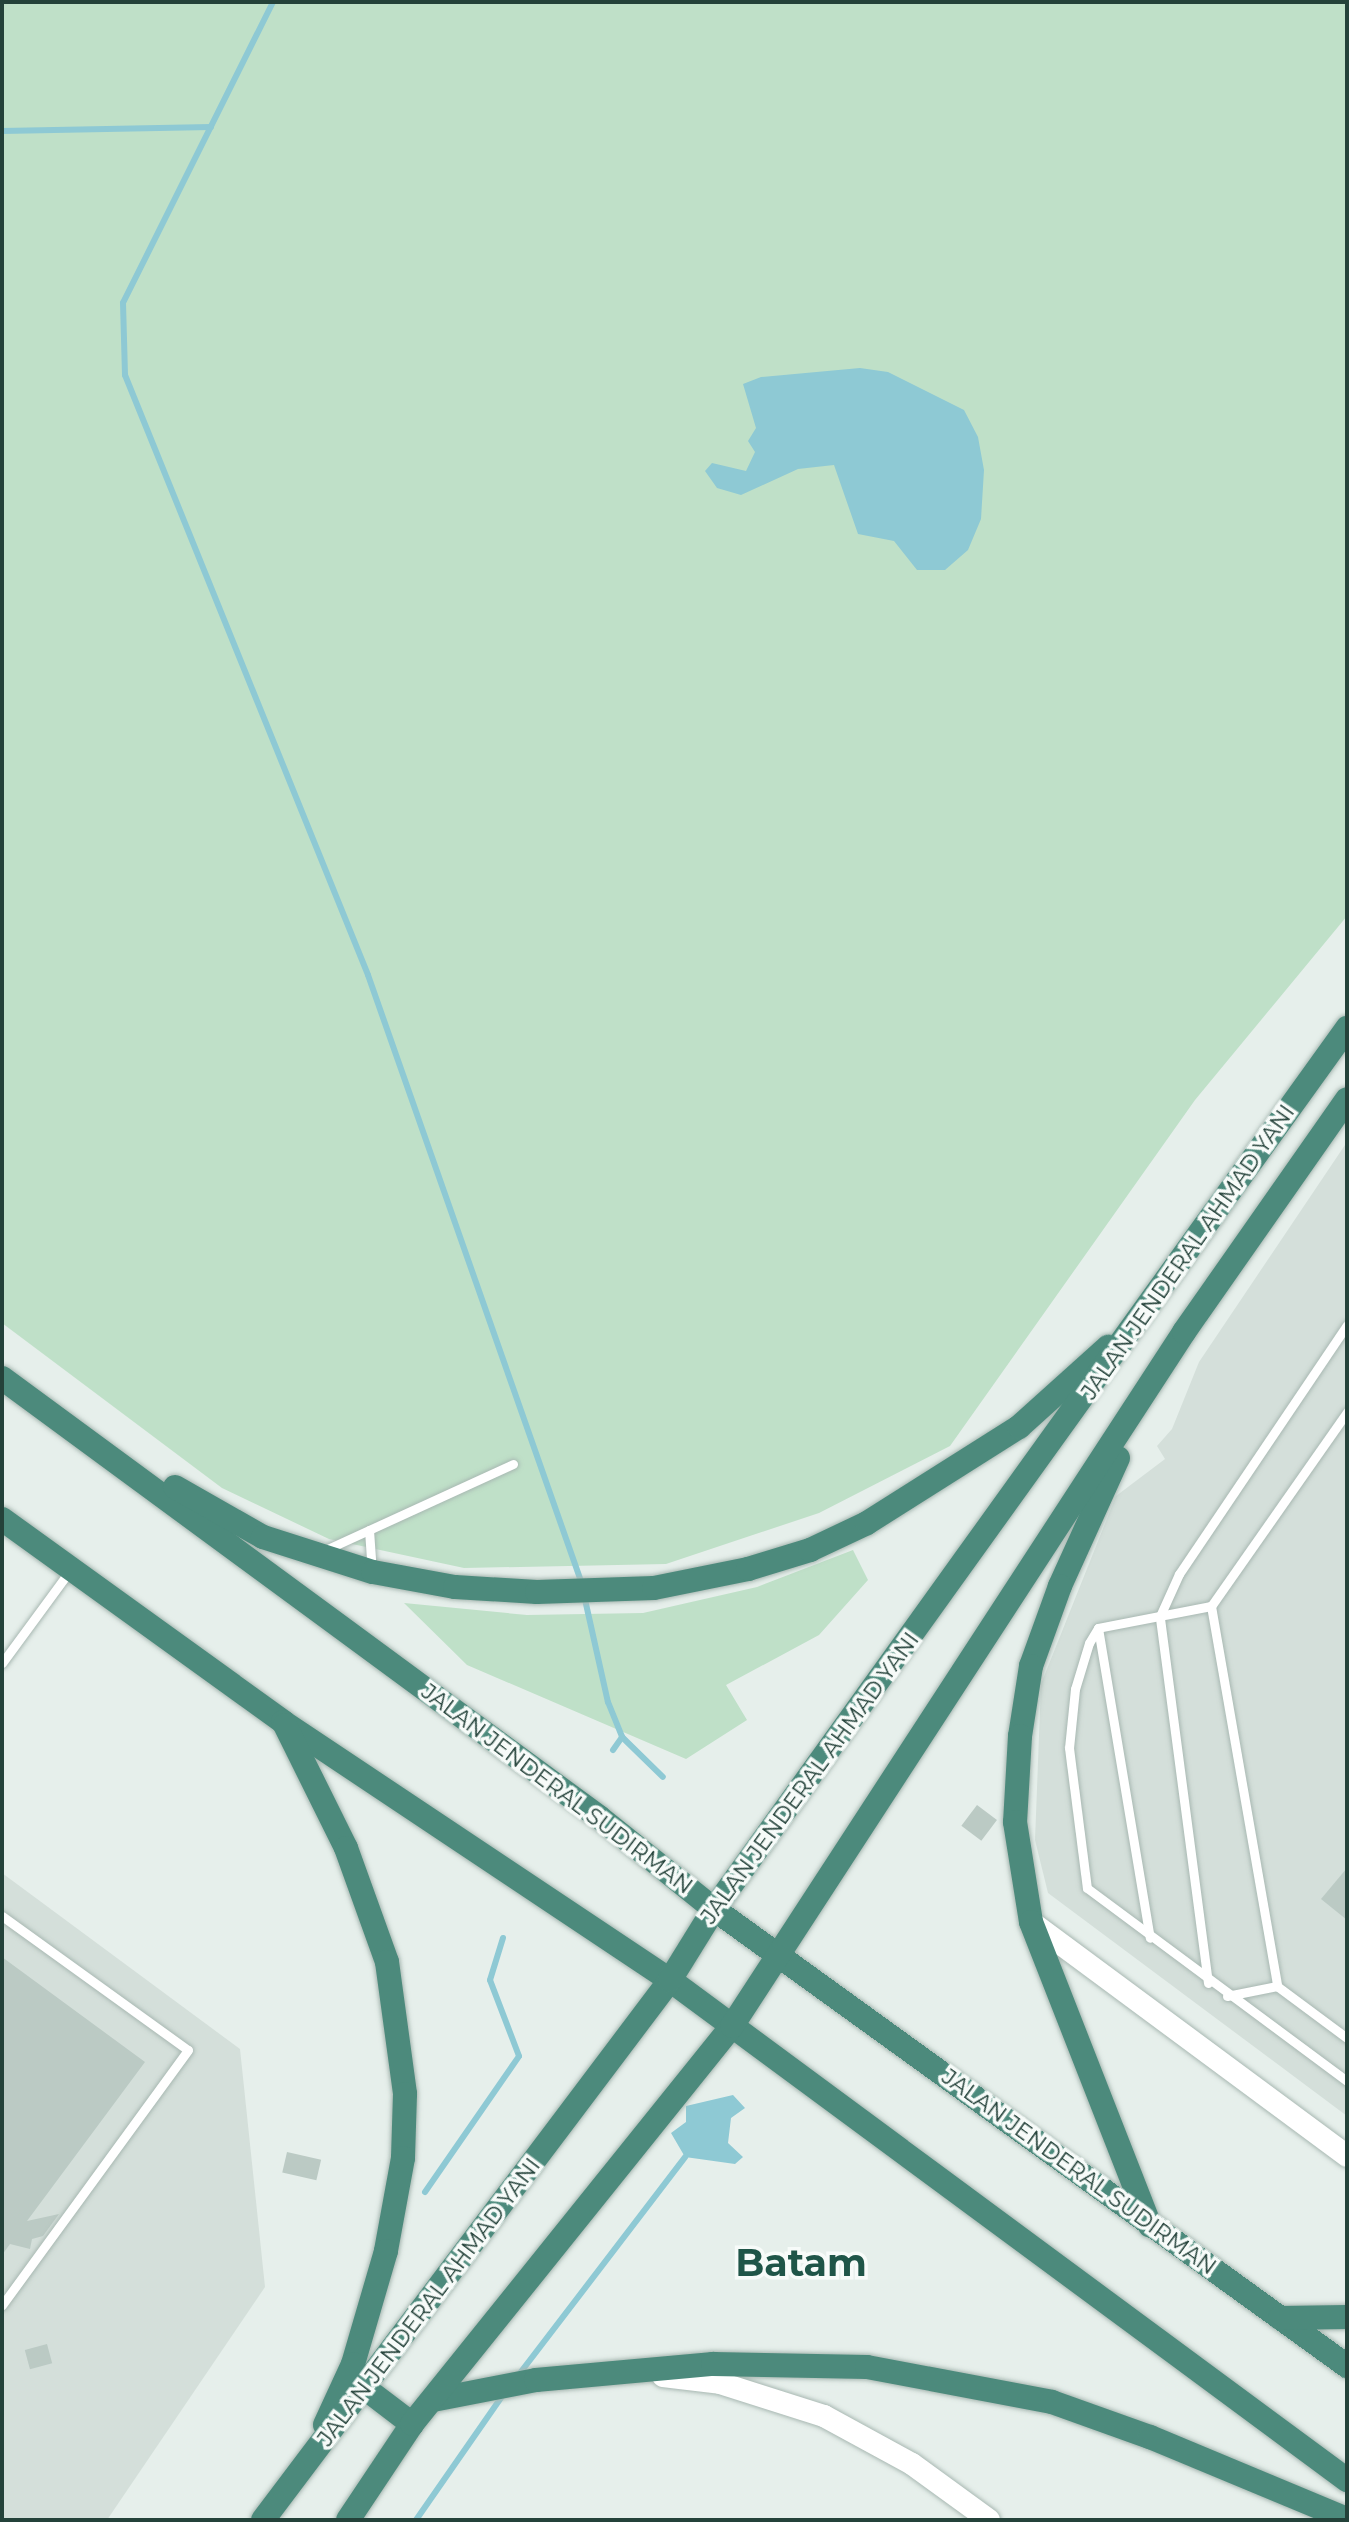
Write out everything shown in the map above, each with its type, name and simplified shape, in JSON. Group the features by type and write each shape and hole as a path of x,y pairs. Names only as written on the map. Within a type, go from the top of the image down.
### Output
{"highway":[{"name":"JALAN JENDERAL AHMAD YANI","path":"263,2520 366,2389 670,1980 714,1909 1347,1028"},
{"name":"JALAN JENDERAL AHMAD YANI","path":"348,2520 412,2424 732,2026 1184,1332 1346,1101"},
{"path":"1244,1172 1279,1196"},
{"path":"2,1376 191,1498 263,1537 315,1556 373,1572 455,1587 606,1593 748,1569 810,1550 867,1523 1019,1427 1142,1315"},
{"path":"1150,2226 1031,1922 1015,1822 1020,1736 1031,1666 1099,1495 1184,1332"},
{"name":"JALAN JENDERAL SUDIRMAN","path":"2,1376 599,1817 714,1909 781,1953 1150,2226 1347,2366"},
{"path":"2,1519 283,1722 670,1980 1347,2480"},
{"path":"283,1722 346,1848 387,1962 405,2094 403,2158 386,2251 353,2364 312,2457"},
{"path":"1280,2318 1347,2317"},
{"path":"433,2400 536,2380 771,2363 867,2367 963,2382 1052,2402 1150,2437 1347,2519"},
{"path":"366,2389 412,2424"}],"street":[{"path":"1031,1922 1347,2156"},
{"path":"628,2374 720,2383 824,2416 901,2458 989,2520"}],"lane":[{"path":"1208,1983 1160,1616 1179,1574 1347,1325"},
{"path":"1098,1628 1211,1606 1347,1412"},
{"path":"315,1556 513,1464"},
{"path":"369,1530 373,1572"},
{"path":"2,1663 71,1569"},
{"path":"1211,1606 1277,1986 1347,2038"},
{"path":"1098,1628 1075,1689 1069,1748 1087,1888 1208,1983 1347,2081"},
{"path":"1098,1628 1150,1938"},
{"path":"2,1916 188,2050 2,2305"},
{"path":"1227,1996 1277,1986"}],"shaded area":[{"path":"1347,1142 1347,2116 1048,1893 1035,1840 1041,1684 1116,1496 1165,1459 1157,1446 1172,1429 1199,1362"},
{"path":"2,1873 240,2049 265,2287 107,2520 2,2520"}],"green space":[{"path":"2,2 1347,2 1347,916 1195,1100 950,1446 819,1513 666,1564 464,1568 329,1539 222,1488 2,1323"},
{"path":"853,1550 868,1580 819,1635 726,1685 747,1720 686,1759 467,1665 404,1603 527,1615 643,1613 757,1587"}],"water":[{"path":"860,368 888,372 964,410 978,437 984,470 981,519 968,550 945,570 917,570 894,541 858,534 834,465 798,469 741,495 717,488 705,471 712,463 746,471 755,452 748,441 756,428 743,384 761,377"},
{"path":"733,2095 745,2108 731,2118 728,2143 743,2157 735,2164 685,2157 671,2133 686,2122 686,2106"}],"building":[{"path":"977,1805 997,1820 981,1841 961,1826"},
{"path":"1347,1868 1347,1920 1321,1899"},
{"path":"2,1957 145,2062 27,2221 59,2214 43,2236 32,2239 30,2249 10,2244 2,2255"},
{"path":"287,2152 321,2160 316,2180 282,2172"},
{"path":"47,2344 52,2363 30,2369 25,2350"}],"waterway":[{"path":"273,2 123,303 125,375 368,975 582,1584"},
{"path":"2,131 211,127"},
{"path":"584,1595 608,1702 622,1737 663,1777"},
{"path":"613,1750 622,1737"},
{"path":"425,2192 519,2056 490,1980 503,1938"},
{"path":"517,2377 685,2157"},
{"path":"416,2520 503,2395"}],"district":[{"name":"Batam","path":"801,2263"}]}
